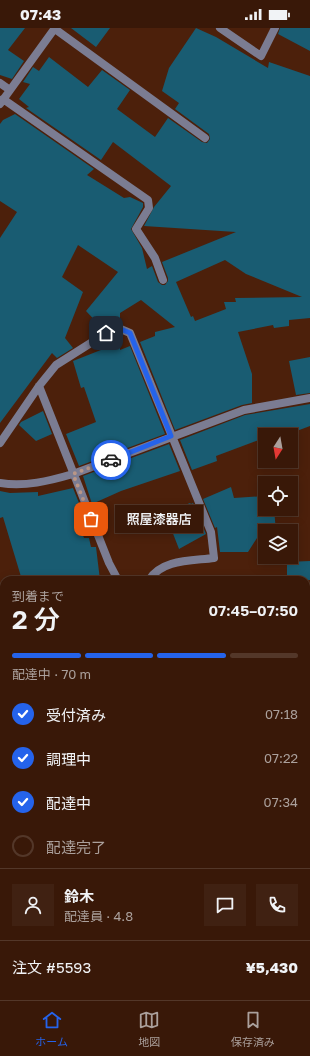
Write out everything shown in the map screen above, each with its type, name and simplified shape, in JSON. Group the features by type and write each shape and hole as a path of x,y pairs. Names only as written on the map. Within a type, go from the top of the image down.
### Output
{"street":[{"path":"163,280 155,258 136,229 149,208 148,200 2,101 55,28 205,138"},
{"path":"220,28 261,56 275,28"},
{"path":"0,82 10,90"},
{"path":"0,443 39,386 56,365 116,327 130,333 210,532 214,558 167,565 153,573 151,576"},
{"path":"39,386 73,474 116,576"},
{"path":"0,483 30,485 52,481 244,410 310,398"},
{"path":"0,428 7,433"}],"building":[{"path":"0,28 25,28 8,50 24,61 12,79 0,75"},
{"path":"71,28 110,28 96,47"},
{"path":"196,28 216,37 268,68 269,62 310,76 310,318 289,320 289,326 274,328 273,325 238,332 252,374 252,403 242,405 175,430 140,342 155,336 155,332 175,327 141,300 120,313 120,323 113,322 103,329 86,311 118,272 78,245 62,277 83,292 65,338 73,348 57,358 52,353 0,423 0,238 17,212 0,201 0,124 3,120 15,114 94,169 87,175 124,198 130,197 143,203 143,207 131,229 142,248 147,269 152,266 158,282 162,285 165,285 168,278 162,262 236,232 144,226 154,207 171,186 113,142 101,160 26,108 29,107 19,99 30,84 23,82 33,67 39,71 49,57 88,87 102,70 130,90 117,109 155,137 168,118 202,142 207,143 210,139 209,134 175,109 179,103 162,91 169,68","holes":["225,260 246,274 302,297 235,298 236,302 224,302 226,309 195,321 193,316 191,317 176,282"]},
{"path":"280,28 310,28 310,51 278,34"},
{"path":"116,333 120,335 120,350 130,346 165,434 79,466 66,434 96,422 84,387 81,388 73,361 116,344 110,337"},
{"path":"310,357 310,393 296,395 289,361"},
{"path":"310,404 310,426 298,430 298,428 258,428 258,440 216,456 217,461 192,470 180,440 245,415"},
{"path":"43,411 52,434 36,441 19,425 21,422"},
{"path":"169,444 180,471 121,491 92,504 83,476"},
{"path":"231,487 234,498 258,496 258,516 275,516 275,524 258,524 258,538 248,552 220,552 217,527 215,528 203,499"},
{"path":"73,488 81,508 74,511 84,538 89,538 91,547 96,547 100,576 21,576 3,517 0,518 0,491 10,493 38,492 38,496"},
{"path":"193,503 206,534 179,549 165,513"},
{"path":"310,561 310,576 287,576 287,564 298,564 298,562"}],"way so far":[{"path":"91,519 73,474 111,460"}],"place":[{"name":"照屋漆器店","path":"91,519"}],"route":[{"path":"106,333 116,327 130,333 171,436 111,460"}]}
